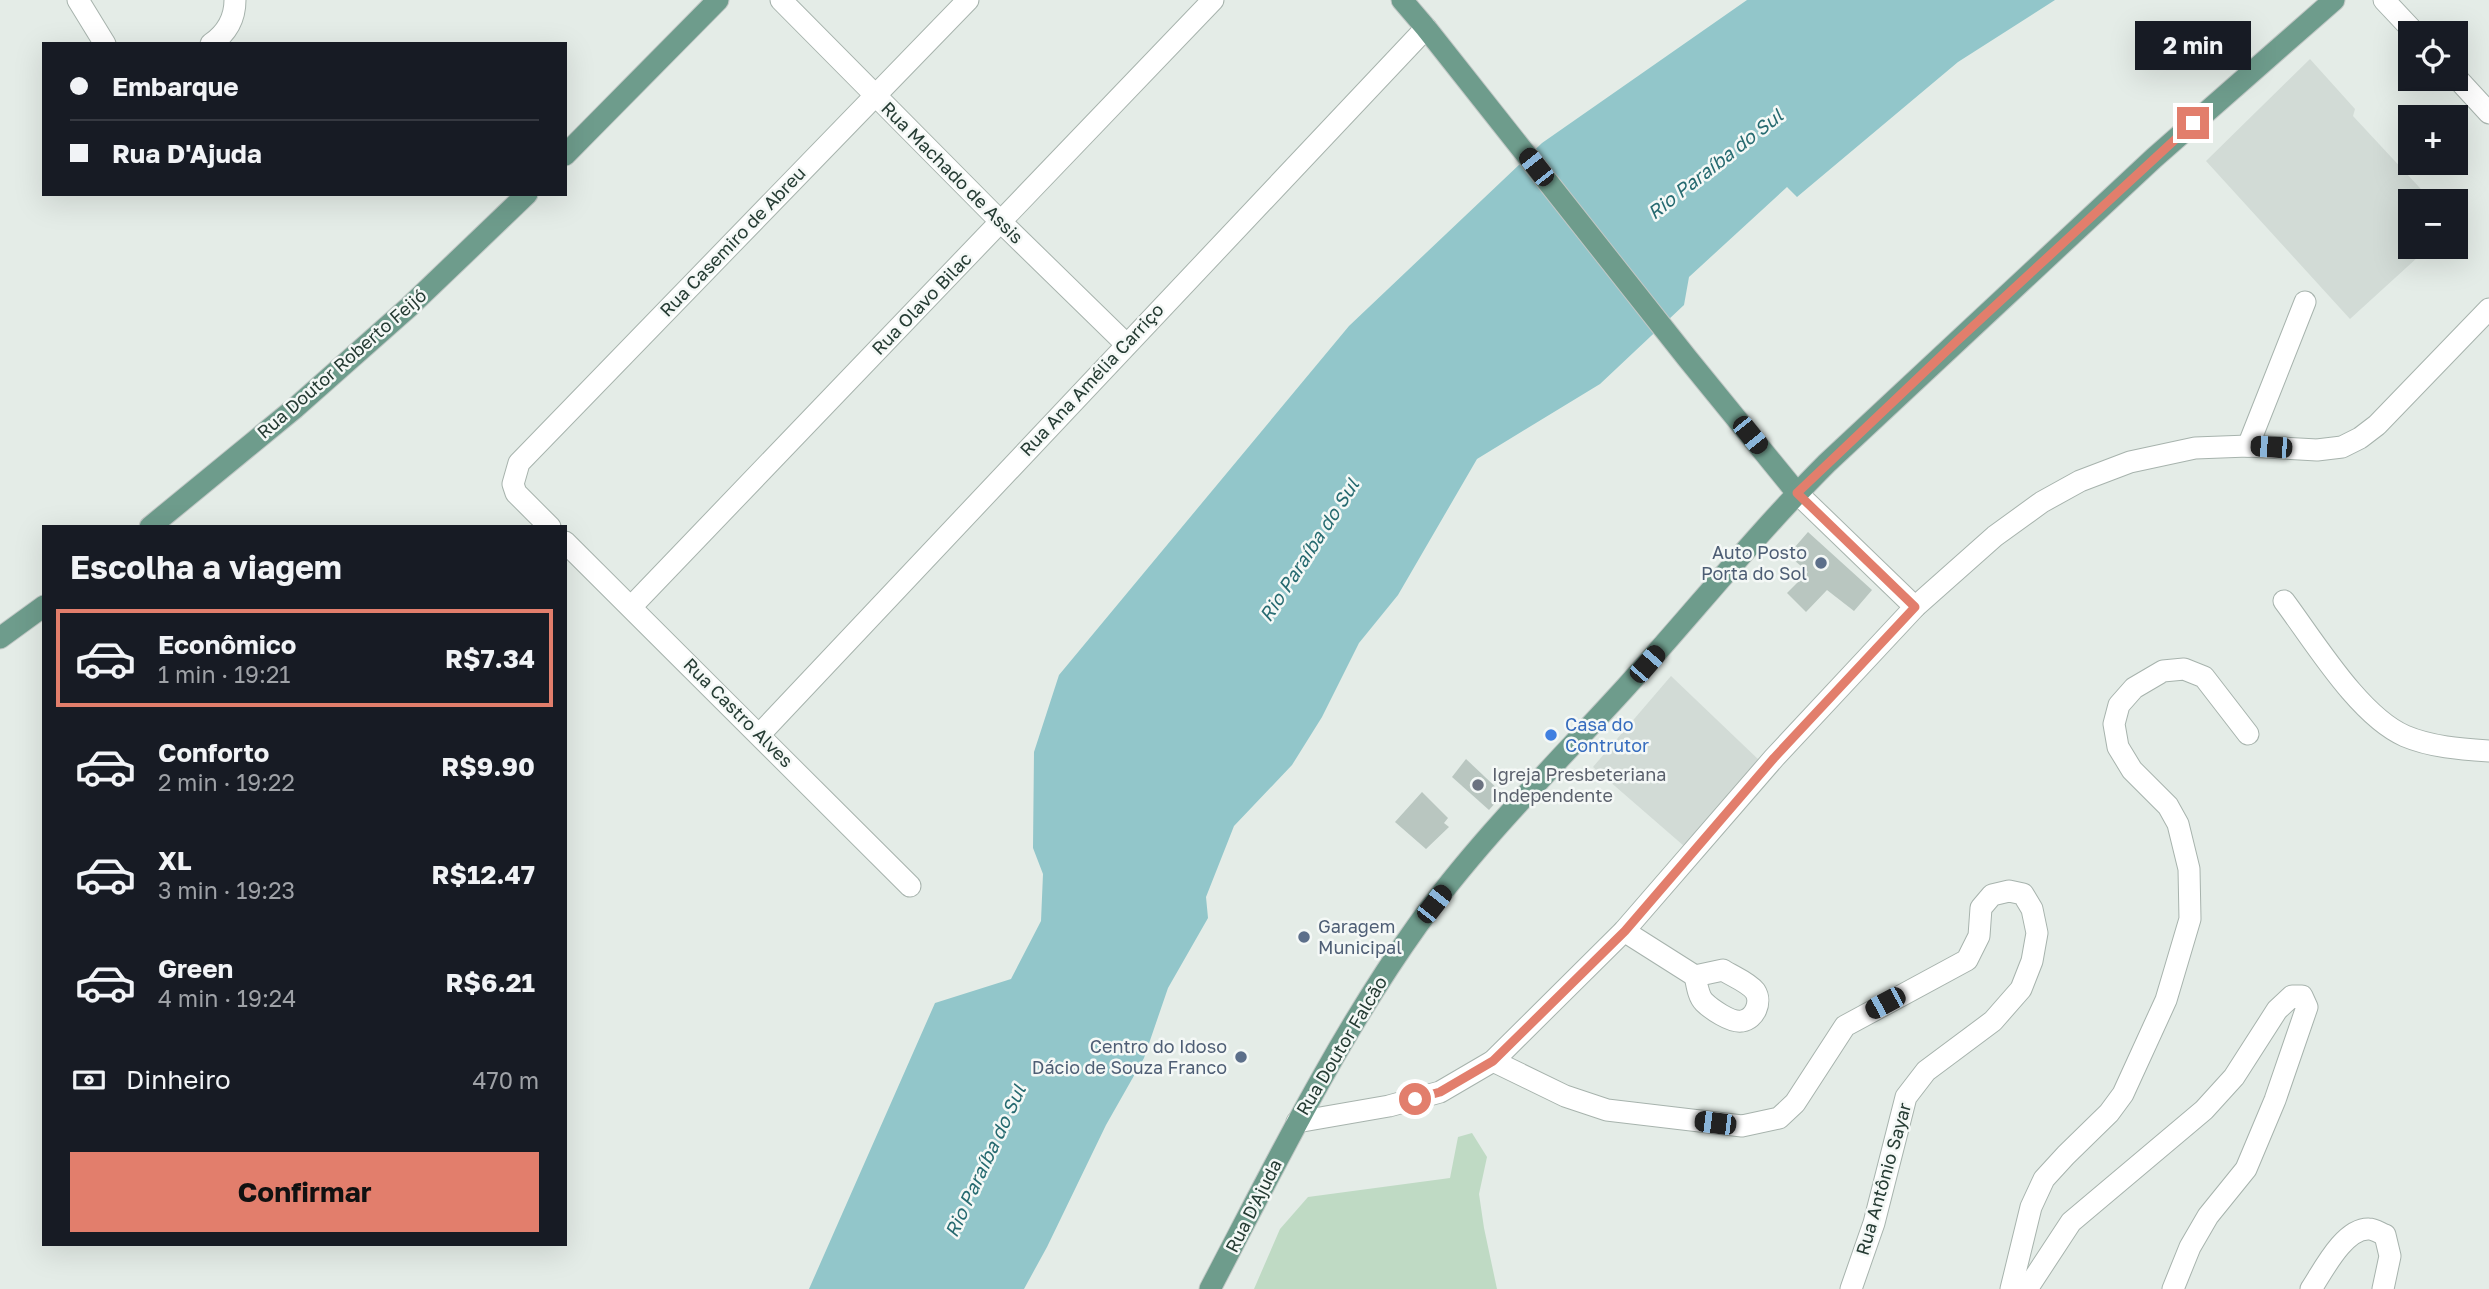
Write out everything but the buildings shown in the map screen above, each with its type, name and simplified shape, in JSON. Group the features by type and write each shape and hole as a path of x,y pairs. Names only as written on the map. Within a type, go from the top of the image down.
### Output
{"main road":[{"path":"567,153 718,0"},
{"path":"1402,0 1797,493 2154,158 2334,0"},
{"name":"Rua Doutor Roberto Feijó","path":"151,525 295,408 409,307 525,196"},
{"name":"Rua Doutor Falcão","path":"1297,1122 1378,985 1417,925 1459,872 1797,493"},
{"path":"0,638 42,607"},
{"name":"Rua D'Ajuda","path":"1210,1289 1297,1122"}],"street":[{"path":"78,0 104,42"},
{"path":"213,42 227,30 235,11 235,0"},
{"name":"Rua Machado de Assis","path":"781,0 1000,222 1126,344"},
{"name":"Rua Casemiro de Abreu","path":"548,525 516,493 513,484 519,463 968,0"},
{"name":"Rua Olavo Bilac","path":"631,607 1213,0"},
{"path":"2384,0 2404,21"},
{"name":"Rua Ana Amélia Carriço","path":"760,734 1426,27"},
{"path":"2468,90 2489,113"},
{"path":"2248,446 2305,302"},
{"path":"1297,1122 1389,1106 1440,1092 1493,1061 1625,931 1774,758 1915,607 1995,536 2042,502 2080,481 2130,462 2195,448 2248,446 2317,450 2342,447 2360,438 2403,399 2489,309"},
{"path":"1797,493 1915,607"},
{"name":"Rua Castro Alves","path":"567,544 910,886"},
{"path":"2284,601 2355,696 2378,719 2402,735 2427,744 2489,751"},
{"path":"2011,1289 2031,1207 2045,1180 2109,1113 2123,1094 2166,1000 2190,919 2189,869 2178,824 2168,806 2132,770 2118,747 2113,724 2119,705 2134,688 2163,671 2184,669 2204,677 2248,734"},
{"name":"Rua Antônio Sayar","path":"1493,1061 1565,1096 1607,1110 1742,1126 1779,1118 1795,1103 1845,1026 1968,960 1979,936 1981,908 1992,895 2009,891 2023,894 2032,909 2036,933 2032,961 2021,989 1993,1021 1926,1071 1906,1097 1874,1223 1851,1289"},
{"path":"1625,931 1695,976"},
{"path":"2027,1289 2071,1222 2204,1110 2227,1085 2277,1010 2292,996 2302,996 2307,1007 2275,1100 2246,1169 2208,1216 2190,1247 2173,1289"},
{"path":"2312,1289 2340,1246 2356,1232 2370,1228 2385,1235 2390,1256 2383,1289"}],"shaded area":[{"path":"2310,59 2355,109 2353,116 2398,164 2398,175 2408,175 2421,189 2398,189 2398,259 2416,259 2350,319 2206,161"},
{"path":"1671,676 1761,762 1684,846 1593,767"}],"green space":[{"path":"1472,1133 1487,1157 1479,1194 1497,1289 1254,1289 1280,1229 1308,1197 1450,1178 1458,1137"}],"water":[{"name":"Rio Paraíba do Sul","path":"1747,0 2055,0 1958,62 1797,197 1787,187 1689,277 1684,305 1600,384 1477,459 1398,595 1359,643 1322,717 1292,765 1234,826 1206,897 1208,918 1168,988 1144,1058 1106,1125 1024,1289 809,1289 935,1003 1011,979 1041,921 1043,874 1033,848 1034,752 1059,675 1349,326 1542,143"}],"place":[{"name":"Auto Posto Porta do Sol","path":"1821,563"},
{"name":"Casa do Contrutor","path":"1551,735"},
{"name":"Igreja Presbeteriana Independente","path":"1478,785"},
{"name":"Garagem Municipal","path":"1304,937"},
{"name":"Centro do Idoso Dácio de Souza Franco","path":"1241,1057"}],"route":[{"path":"1415,1099 1440,1092 1493,1061 1625,931 1774,758 1915,607 1797,493 2193,123"}]}
